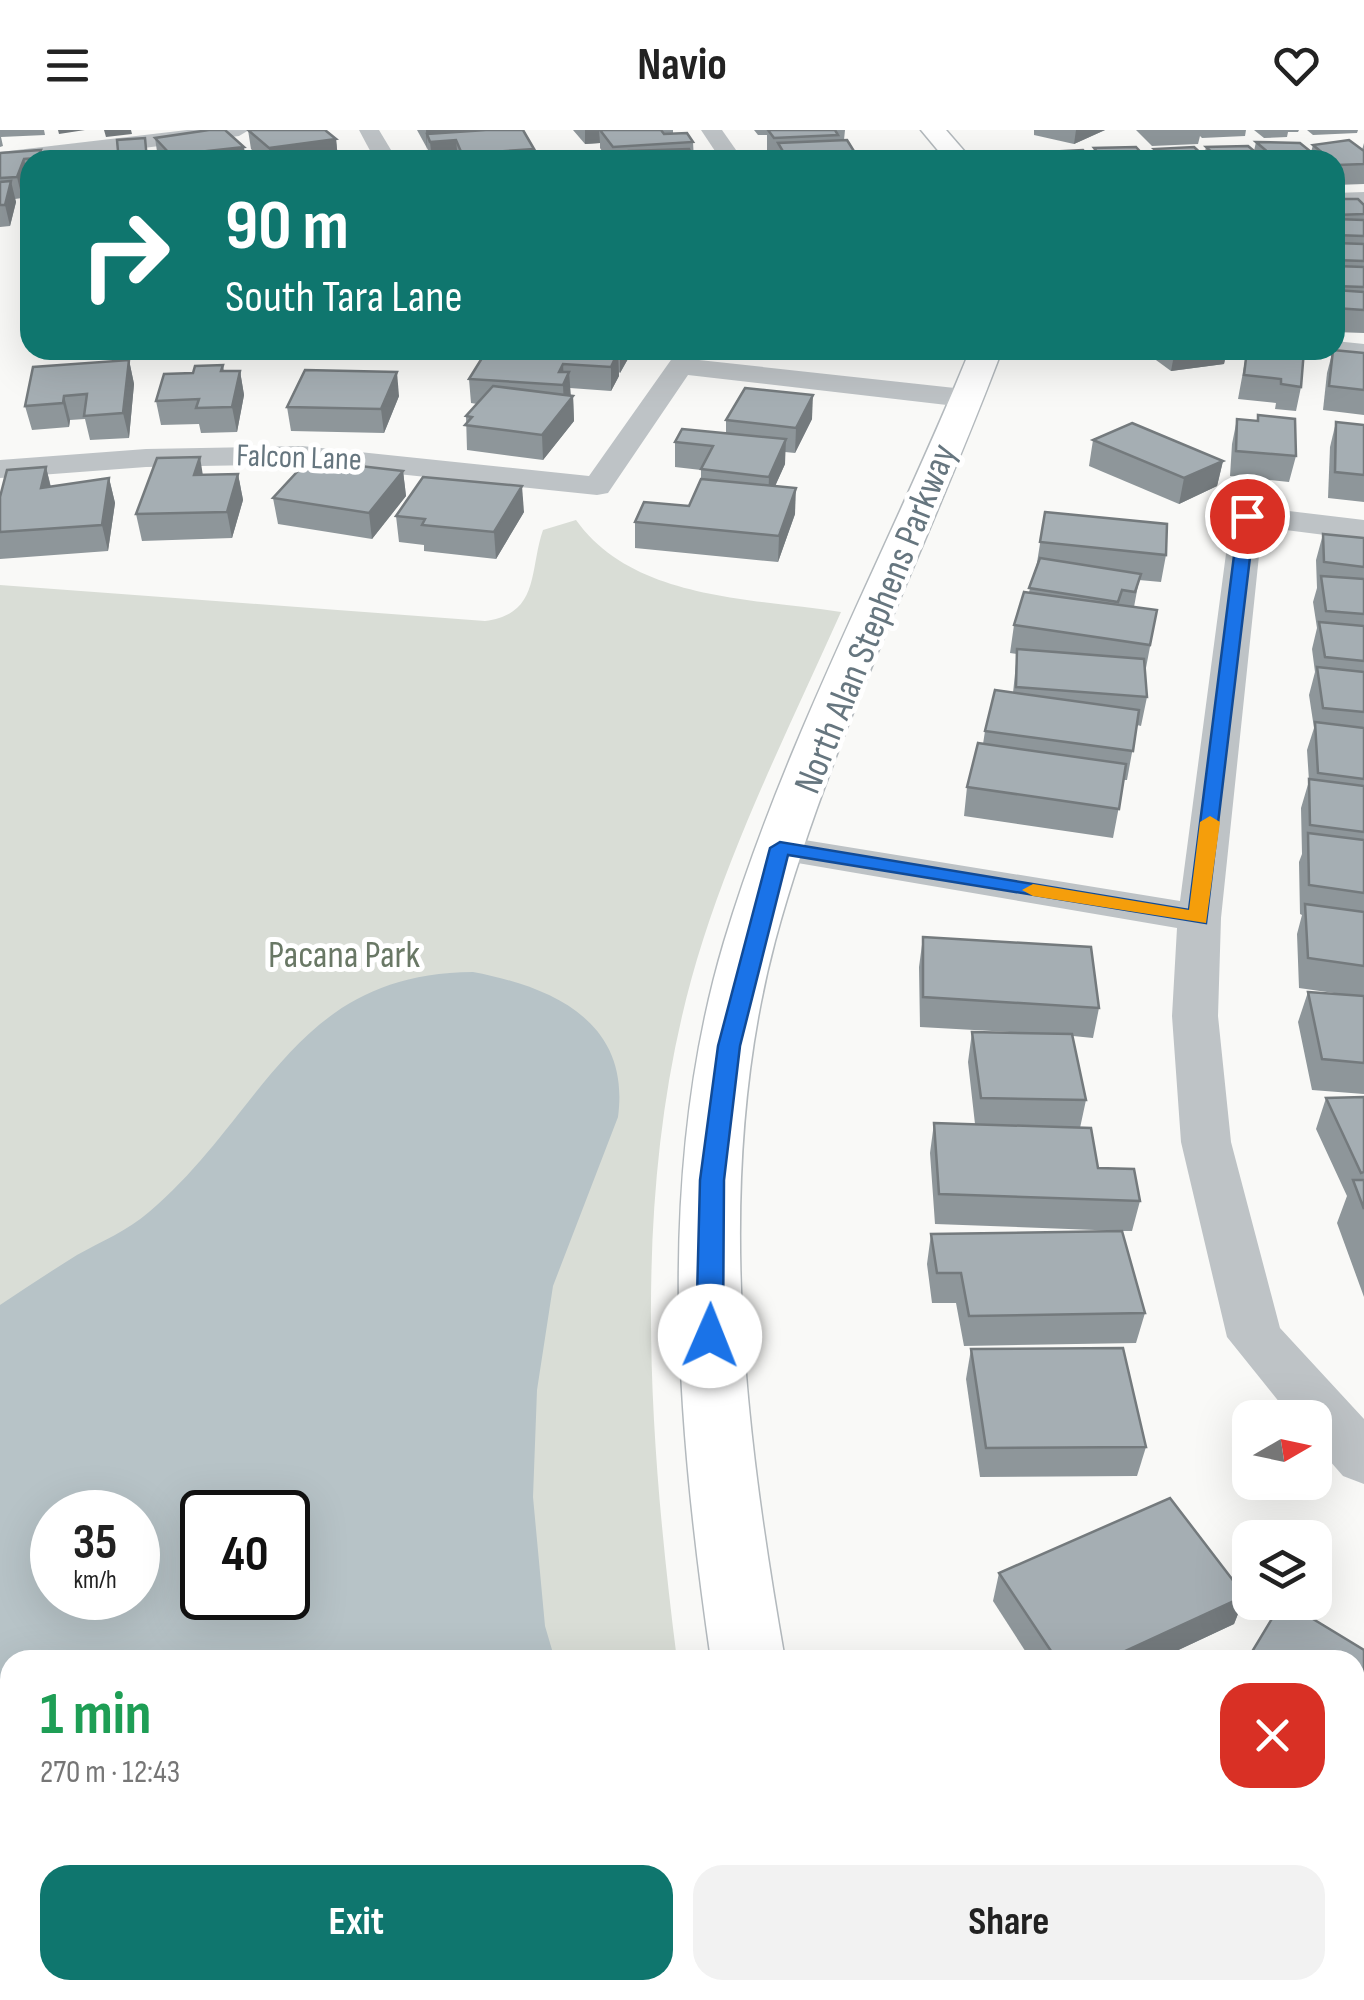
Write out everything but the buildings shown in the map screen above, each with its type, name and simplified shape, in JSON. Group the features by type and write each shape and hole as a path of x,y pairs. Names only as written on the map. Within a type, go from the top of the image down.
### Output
{"street":[{"path":"74,150 240,130"},
{"path":"933,130 951,150"},
{"name":"Falcon Lane","path":"0,469 146,458 302,455 597,486 686,360"},
{"path":"701,360 964,398"},
{"name":"North Alan Stephens Parkway","path":"746,1650 720,1481 710,1336 712,1180 729,1046 780,848 981,360"},
{"path":"1364,530 1247,516 1198,918 1195,1016 1206,1142 1255,1337 1364,1459"},
{"path":"780,848 1198,918"}],"green space":[{"name":"Pacana Park","path":"576,520 600,546 661,581 733,598 841,612 717,898 679,1028 664,1117 654,1207 653,1389 676,1650 0,1650 0,585 485,621 503,617 524,600 543,530"}],"shaded area":[{"path":"473,972 531,987 557,999 599,1033 612,1056 619,1084 618,1117 553,1286 537,1390 533,1497 545,1626 552,1650 0,1650 0,1305 149,1212 189,1174 287,1056 322,1023 363,996 412,979"}],"slow traffic":[{"path":"1033,890 1198,918 1210,822"}],"route":[{"path":"710,1336 712,1180 729,1046 751,948 780,848 1198,918 1247,516"}]}
